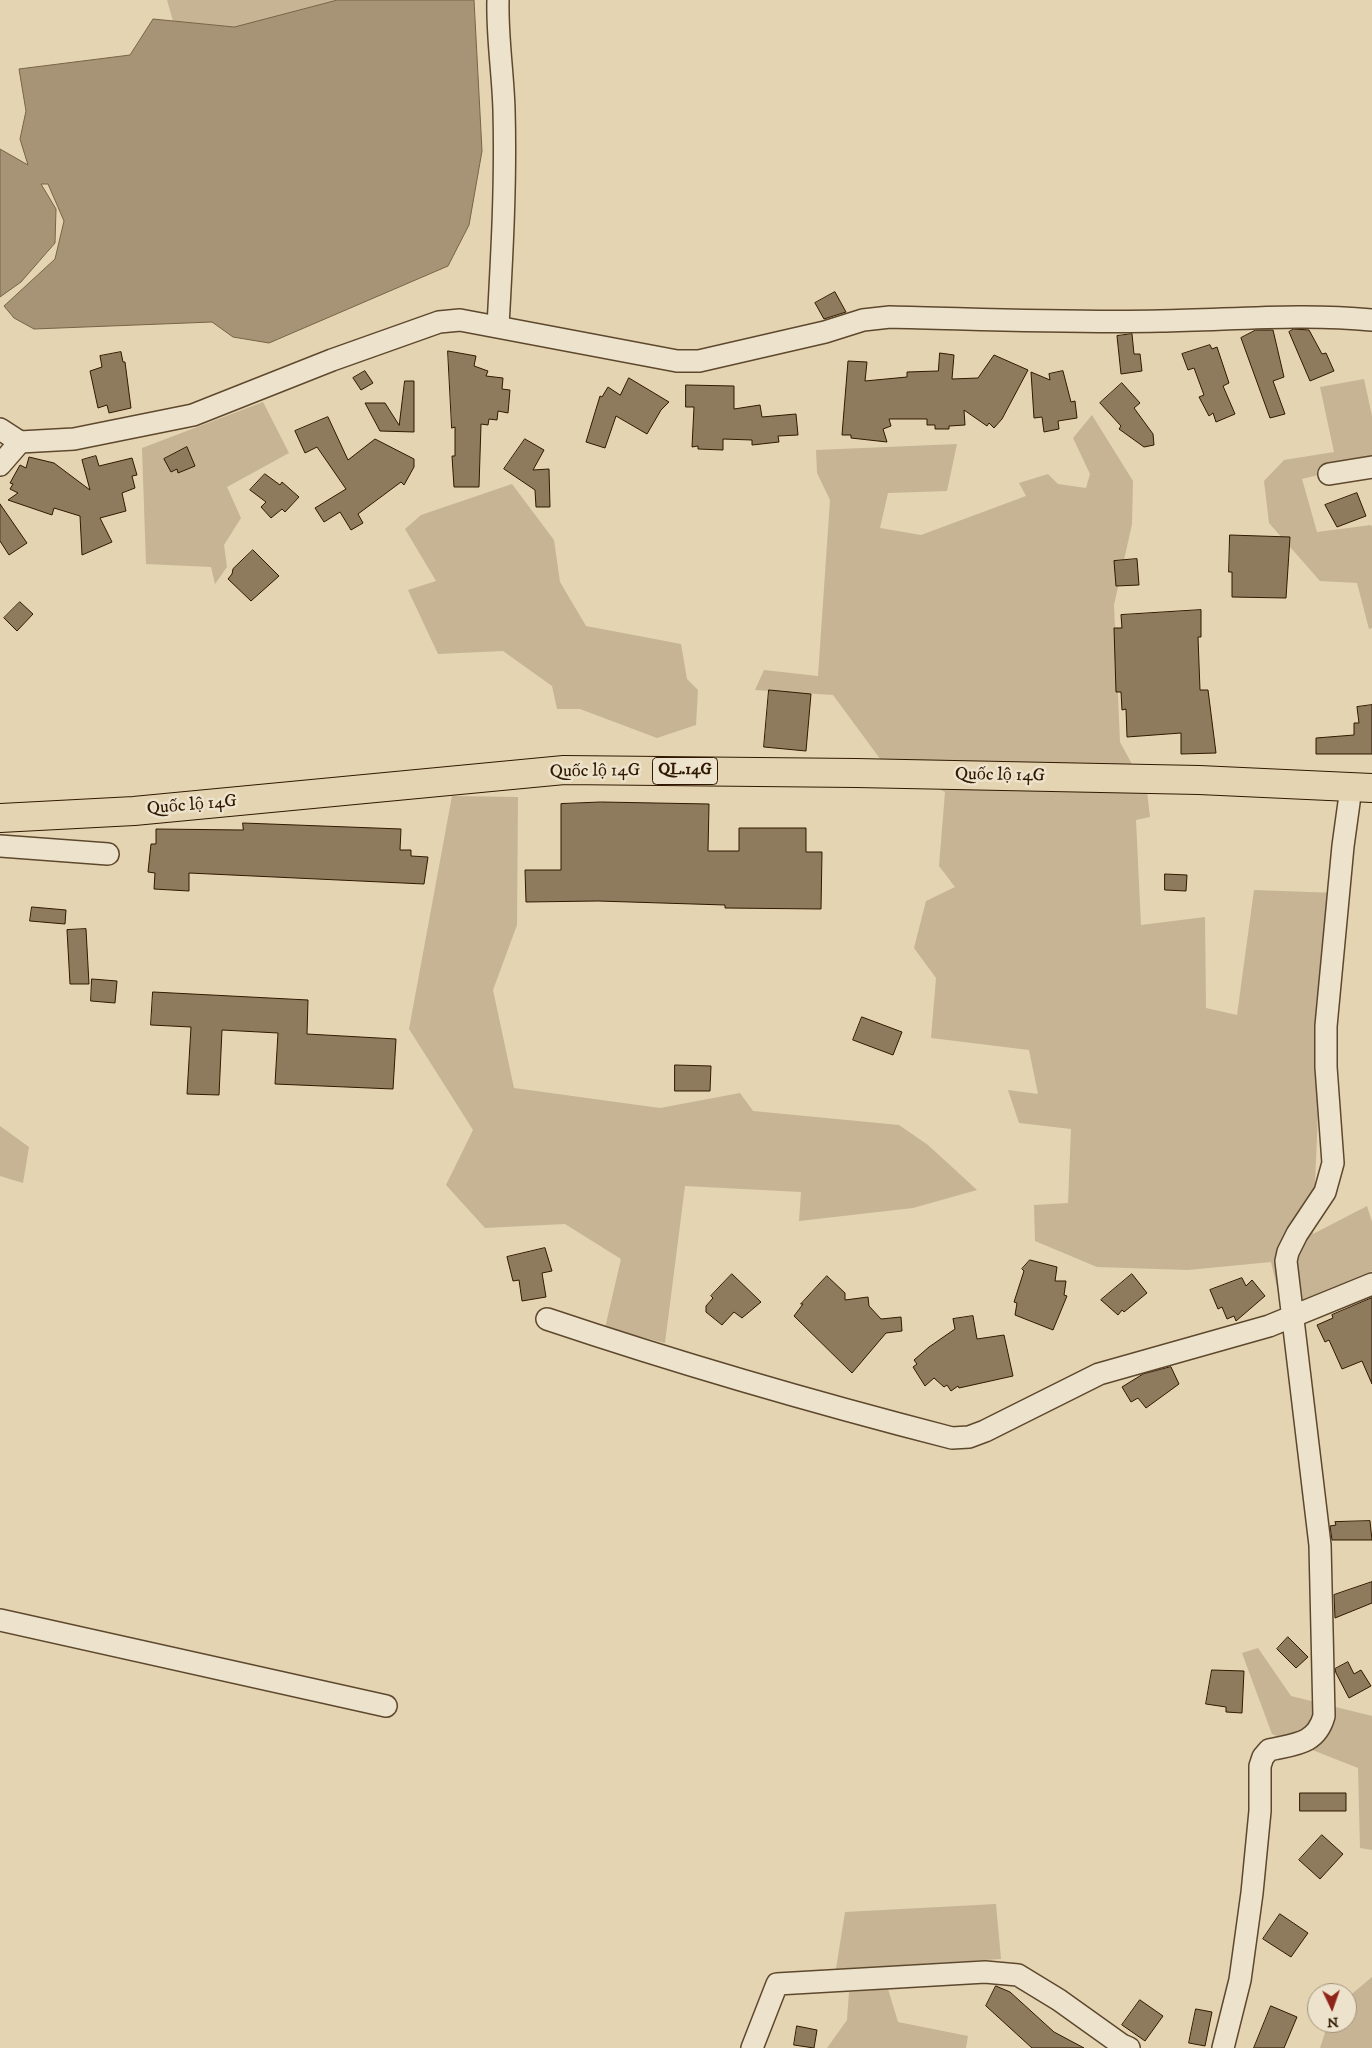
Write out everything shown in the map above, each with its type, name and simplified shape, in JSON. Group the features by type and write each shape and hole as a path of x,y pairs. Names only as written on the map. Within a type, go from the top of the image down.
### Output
{"main road":[{"name":"Quốc lộ 14G","path":"0,818 134,811 564,770 856,773 1179,780 1361,788"}],"street":[{"path":"498,0 504,109 504,205 498,326"},
{"path":"0,428 20,442 74,439 193,415 332,360 439,322 460,320 677,361 699,361 825,332 863,320 890,317 1092,322 1235,320 1330,316 1372,320"},
{"path":"0,464 20,442"},
{"path":"1329,474 1372,467"},
{"path":"1223,2048 1240,1980 1252,1893 1260,1811 1260,1761 1269,1750 1310,1739 1317,1733 1324,1716 1320,1545 1286,1261 1288,1252 1324,1192 1333,1163 1326,1076 1326,1026 1343,846 1361,788"},
{"path":"0,846 108,854"},
{"path":"547,1319 674,1361 840,1409 952,1438 969,1436 985,1431 1099,1374 1269,1326 1372,1284"},
{"path":"0,1620 386,1706"},
{"path":"752,2048 778,1984 984,1972 1018,1975 1059,2000 1129,2048"}],"shaded area":[{"path":"167,0 338,0 234,27 173,21"},
{"path":"338,0 474,0 482,151 469,225 448,266 269,343 233,337 212,322 34,329 14,318 4,306 55,259 64,221 48,184 41,184 56,209 55,243 21,282 0,297 0,149 28,165 20,139 26,111 19,69 130,55 153,19 234,27"},
{"path":"1364,379 1372,416 1372,462 1302,479 1317,532 1371,525 1372,527 1372,628 1369,629 1357,583 1320,581 1269,523 1264,481 1284,460 1334,452 1320,387"},
{"path":"263,402 289,453 227,487 241,518 224,545 227,567 215,584 211,567 146,564 142,448"},
{"path":"1092,415 1133,481 1132,524 1114,605 1120,742 1147,792 1150,817 1136,820 1141,925 1205,917 1206,1008 1237,1015 1254,890 1336,893 1321,1038 1313,1234 1367,1206 1372,1222 1372,1271 1282,1308 1271,1262 1188,1270 1097,1267 1035,1241 1034,1205 1068,1203 1071,1129 1019,1123 1008,1090 1038,1094 1029,1050 931,1038 936,978 914,948 926,901 955,887 939,866 945,792 881,760 833,695 755,690 764,670 818,676 830,500 817,473 816,450 957,444 947,491 888,493 880,528 921,535 1026,496 1019,483 1048,474 1058,484 1086,488 1090,474 1073,438"},
{"path":"512,484 554,540 560,582 586,626 681,644 687,679 698,690 696,725 657,738 580,709 557,709 552,686 503,651 438,654 408,590 436,581 405,529 421,515"},
{"path":"452,796 518,797 517,925 493,990 514,1088 660,1108 740,1093 753,1111 899,1125 928,1145 977,1190 913,1208 799,1221 801,1192 685,1186 665,1343 605,1328 621,1259 565,1224 485,1228 446,1185 473,1130 409,1029"},
{"path":"0,1126 29,1147 23,1183 0,1176"},
{"path":"1258,1648 1291,1696 1372,1716 1372,1850 1360,1848 1358,1768 1272,1734 1242,1653"},
{"path":"996,1904 1001,1959 836,1969 845,1912"},
{"path":"1372,1977 1372,2048 1320,2048 1325,2033 1357,2033 1357,1990"},
{"path":"888,1989 898,2022 968,2036 966,2048 827,2048 847,2020 849,1992"}],"building":[{"path":"835,292 846,312 824,319 815,303"},
{"path":"1294,329 1309,330 1322,354 1326,353 1334,371 1310,381 1289,332"},
{"path":"1256,330 1273,330 1284,377 1273,381 1285,414 1270,418 1241,338"},
{"path":"1132,334 1134,354 1140,354 1142,371 1121,374 1117,336"},
{"path":"1210,345 1212,349 1217,347 1229,383 1223,386 1235,414 1216,422 1213,413 1209,416 1199,397 1204,395 1194,368 1188,370 1182,354"},
{"path":"448,351 476,356 474,366 488,371 486,376 503,378 502,389 510,390 508,413 498,411 497,420 489,419 488,425 481,424 479,487 454,487 452,456 455,456 455,427 452,428"},
{"path":"121,352 123,362 125,362 131,408 109,413 107,405 98,408 90,371 102,367 100,356"},
{"path":"940,353 954,355 952,379 978,378 994,355 1028,370 1002,419 994,428 989,423 987,426 964,410 965,425 949,426 949,429 935,429 935,425 927,425 927,419 889,419 891,426 883,429 887,442 851,438 851,435 842,435 848,361 867,362 865,381 907,377 907,372 938,371"},
{"path":"365,371 373,383 361,390 353,378"},
{"path":"1063,371 1071,402 1075,401 1077,418 1058,421 1059,429 1044,432 1042,417 1034,418 1031,372 1050,380 1049,374"},
{"path":"629,378 669,402 661,410 647,434 616,416 605,448 586,442 600,396 602,397 608,387 620,395"},
{"path":"405,381 414,381 414,432 380,431 365,403 385,403 399,425"},
{"path":"1122,383 1140,403 1134,408 1153,434 1154,445 1144,447 1119,429 1121,426 1100,403"},
{"path":"686,385 734,386 734,409 760,405 762,417 796,414 798,435 778,436 779,442 752,445 752,440 723,439 723,450 698,449 698,446 692,447 694,407 686,407"},
{"path":"328,417 348,460 375,439 414,459 414,467 404,485 401,482 358,514 363,523 351,530 340,512 324,522 315,508 346,489 317,447 305,453 295,431"},
{"path":"525,439 544,450 533,470 549,469 550,507 536,507 535,490 504,469"},
{"path":"187,447 195,466 178,473 177,469 171,472 164,459"},
{"path":"96,456 99,466 132,458 137,475 132,476 135,488 122,493 126,511 100,518 112,542 82,555 80,516 54,508 52,515 8,500 18,493 10,489 13,484 10,483 20,465 26,468 29,457 54,463 90,490 82,460"},
{"path":"265,474 280,485 282,482 299,497 285,512 282,509 271,518 261,507 266,502 250,490"},
{"path":"1357,493 1366,516 1337,527 1325,505"},
{"path":"0,504 27,543 9,555 0,541"},
{"path":"1230,535 1290,537 1286,598 1232,597 1232,572 1229,572"},
{"path":"253,550 279,576 251,601 228,579 233,569"},
{"path":"1137,559 1139,585 1116,586 1114,561"},
{"path":"20,602 33,614 17,631 4,618"},
{"path":"1201,610 1201,637 1198,637 1200,690 1208,690 1216,753 1181,754 1181,733 1127,737 1126,709 1122,710 1121,692 1116,692 1114,628 1122,628 1121,615"},
{"path":"769,690 811,694 806,751 764,747"},
{"path":"1372,705 1372,754 1316,754 1316,738 1354,735 1354,723 1359,723 1357,707"},
{"path":"601,802 709,804 708,851 739,851 739,828 806,828 806,852 822,852 821,909 725,908 725,905 598,901 526,902 525,870 561,870 561,804"},
{"path":"243,823 401,829 400,850 411,850 411,856 428,857 424,884 189,873 189,891 154,889 155,873 148,872 151,844 156,844 156,829 243,830"},
{"path":"1165,874 1187,875 1186,891 1165,890"},
{"path":"32,907 66,910 65,924 30,921"},
{"path":"86,929 89,984 70,984 67,930"},
{"path":"92,979 117,981 115,1003 91,1001"},
{"path":"153,992 308,1000 307,1034 396,1039 393,1089 275,1084 278,1033 222,1030 219,1095 187,1094 191,1027 151,1025"},
{"path":"862,1017 902,1032 893,1055 853,1040"},
{"path":"675,1065 711,1066 710,1091 675,1091"},
{"path":"545,1248 552,1271 542,1273 546,1297 522,1301 519,1280 513,1281 507,1257"},
{"path":"1030,1260 1057,1267 1055,1281 1066,1281 1064,1295 1067,1296 1053,1330 1015,1315 1017,1303 1014,1302 1024,1271 1022,1269"},
{"path":"732,1274 761,1302 742,1318 734,1312 722,1325 706,1312 706,1306 713,1298 711,1296"},
{"path":"1132,1274 1147,1293 1124,1312 1122,1310 1118,1315 1101,1300"},
{"path":"827,1276 845,1293 845,1300 868,1297 869,1306 881,1319 901,1317 902,1331 886,1333 852,1373 794,1316 803,1304 801,1304"},
{"path":"1242,1278 1246,1286 1252,1280 1265,1296 1236,1321 1234,1316 1227,1319 1222,1307 1218,1309 1210,1290"},
{"path":"1372,1298 1372,1384 1362,1361 1342,1369 1329,1340 1325,1342 1317,1325 1333,1318 1332,1315"},
{"path":"973,1316 977,1339 1004,1335 1013,1376 959,1388 958,1386 951,1391 947,1385 944,1387 934,1378 925,1386 913,1367 917,1364 914,1360 955,1329 953,1319"},
{"path":"1171,1367 1179,1384 1146,1408 1138,1398 1131,1402 1122,1387 1143,1374"},
{"path":"1370,1521 1372,1540 1332,1540 1330,1526 1336,1525 1335,1522"},
{"path":"1372,1582 1372,1603 1335,1618 1334,1595"},
{"path":"1288,1637 1308,1657 1296,1668 1277,1649"},
{"path":"1348,1662 1354,1674 1361,1670 1371,1686 1349,1698 1335,1669"},
{"path":"1212,1670 1244,1671 1242,1713 1226,1712 1226,1707 1206,1704"},
{"path":"1300,1793 1346,1793 1346,1811 1300,1811"},
{"path":"1322,1835 1343,1854 1320,1879 1299,1860"},
{"path":"1280,1914 1308,1933 1291,1957 1263,1939"},
{"path":"996,1986 1010,1992 1054,2032 1084,2048 1032,2048 986,2006"},
{"path":"1140,2000 1163,2016 1145,2041 1122,2025"},
{"path":"1271,2006 1297,2017 1284,2048 1254,2048"},
{"path":"1196,2009 1212,2012 1205,2046 1189,2043"},
{"path":"797,2026 817,2030 814,2048 794,2045"}]}
